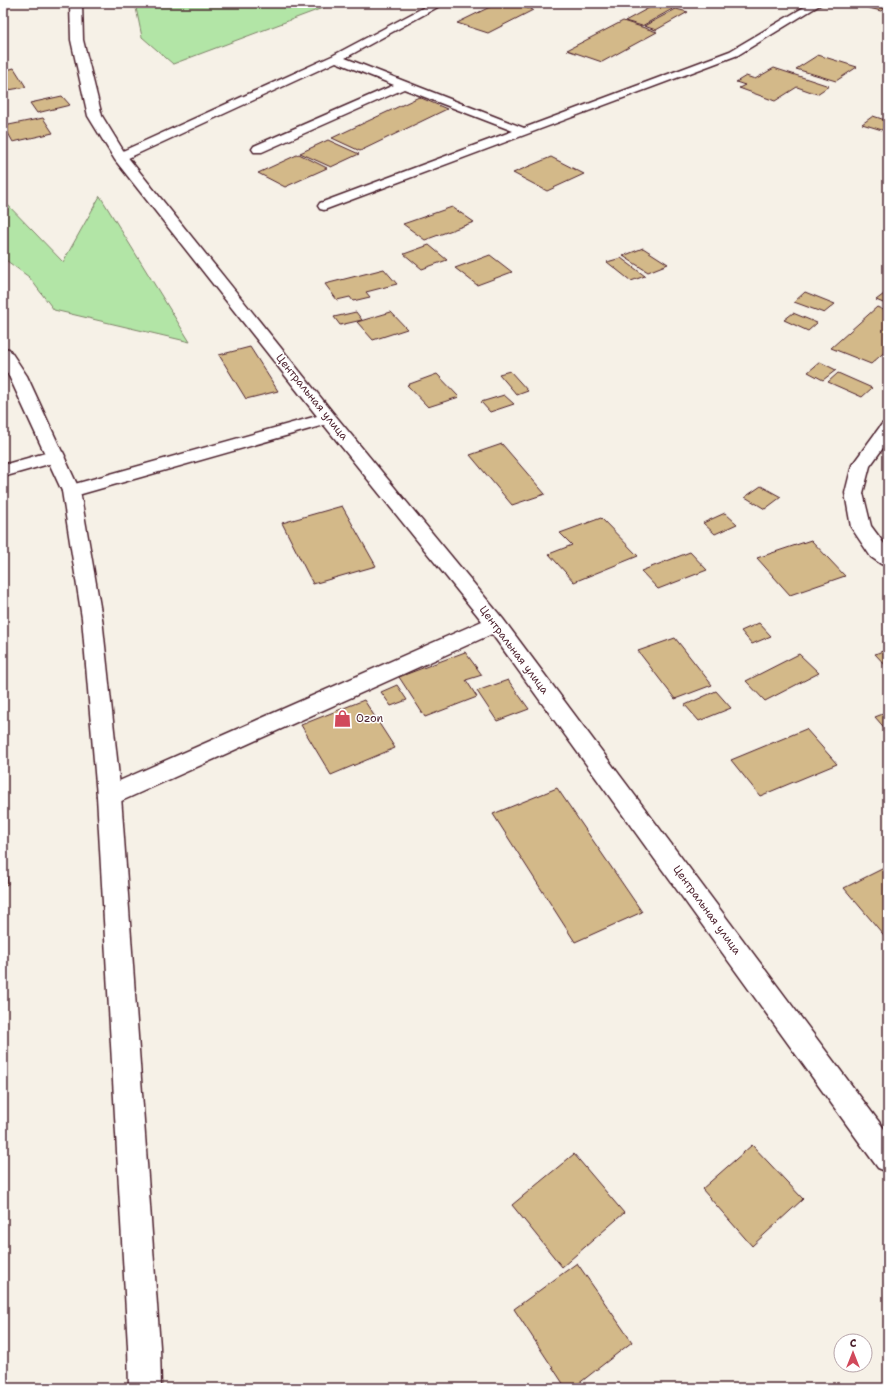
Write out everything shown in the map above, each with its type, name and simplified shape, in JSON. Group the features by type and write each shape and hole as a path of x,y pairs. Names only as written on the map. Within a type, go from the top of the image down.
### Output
{"street":[{"name":"Центральная улица","path":"76,3 77,40 95,116 120,157 328,418 496,624 886,1150"},
{"path":"3,353 18,376 71,491 92,618 109,796 144,1348 145,1388"},
{"path":"71,491 328,418"},
{"path":"888,428 862,465 854,493 861,527 878,552 888,559"},
{"path":"3,471 56,456"},
{"path":"109,796 496,624"}],"lane":[{"path":"120,157 336,58 440,3"},
{"path":"324,206 734,53 818,3"},
{"path":"336,58 522,132"},
{"path":"258,149 403,85"}],"green space":[{"path":"135,3 336,3 173,64 142,37"},
{"path":"100,196 190,342 54,310 29,277 3,258 3,200 63,262"}],"building":[{"path":"498,3 512,3 533,10 488,33 457,23"},
{"path":"658,3 683,3 642,26 625,21"},
{"path":"865,3 888,3 888,9 885,8 881,11 861,6"},
{"path":"676,9 688,12 656,30 644,26"},
{"path":"623,21 657,32 602,62 567,50"},
{"path":"818,55 857,67 836,81 796,69"},
{"path":"14,68 26,87 3,91 3,71"},
{"path":"774,68 829,86 817,94 797,87 775,101 739,88 745,85 736,82 746,76 755,79"},
{"path":"62,96 70,105 37,113 30,103"},
{"path":"419,97 447,109 360,151 332,138"},
{"path":"873,116 888,121 888,126 882,130 862,124"},
{"path":"43,118 53,133 13,142 4,126"},
{"path":"328,140 359,154 331,167 300,153"},
{"path":"299,154 327,168 285,187 258,173"},
{"path":"551,157 584,174 547,191 513,173"},
{"path":"452,207 474,222 425,240 403,224"},
{"path":"429,245 447,260 422,269 404,254"},
{"path":"643,248 668,264 648,272 623,256"},
{"path":"490,255 512,272 477,285 455,268"},
{"path":"621,258 645,276 631,281 607,262"},
{"path":"384,269 397,284 366,292 370,297 353,301 350,297 337,300 325,284"},
{"path":"888,291 888,305 876,300"},
{"path":"805,292 835,304 824,313 794,302"},
{"path":"877,307 888,312 888,349 871,364 831,348"},
{"path":"356,312 362,320 340,325 334,317"},
{"path":"391,312 407,329 373,340 357,322"},
{"path":"793,313 817,323 808,331 784,320"},
{"path":"250,347 278,391 246,399 219,355"},
{"path":"820,362 836,370 823,380 808,372"},
{"path":"510,371 528,391 517,395 499,374"},
{"path":"838,373 872,388 862,397 828,382"},
{"path":"437,374 459,397 428,407 407,385"},
{"path":"504,395 514,404 490,412 481,402"},
{"path":"502,444 545,494 512,505 470,455"},
{"path":"761,486 781,497 765,509 745,497"},
{"path":"342,506 376,566 313,584 282,523"},
{"path":"725,513 737,524 715,534 703,523"},
{"path":"601,518 638,556 574,582 549,554 572,545 560,533"},
{"path":"811,540 845,576 790,595 757,558"},
{"path":"690,552 707,570 658,589 641,571"},
{"path":"759,623 771,636 752,644 741,631"},
{"path":"675,638 712,685 675,699 638,651"},
{"path":"888,649 888,668 875,654"},
{"path":"465,652 482,675 466,680 477,697 425,717 399,677"},
{"path":"799,654 819,673 765,701 746,681"},
{"path":"508,680 529,709 497,721 477,691"},
{"path":"397,685 407,700 391,706 381,692"},
{"path":"716,691 731,708 699,721 685,705"},
{"path":"364,700 395,748 331,775 301,725"},
{"path":"888,712 888,732 875,717"},
{"path":"806,729 837,764 760,796 731,760"},
{"path":"557,788 642,912 575,942 493,814"},
{"path":"3,843 8,884 3,886"},
{"path":"888,866 888,940 844,888"},
{"path":"752,1145 803,1199 752,1246 702,1189"},
{"path":"574,1154 624,1213 562,1267 512,1205"},
{"path":"577,1263 632,1342 573,1388 566,1388 514,1309"}],"place":[{"name":"Ozon","path":"343,718"}]}
